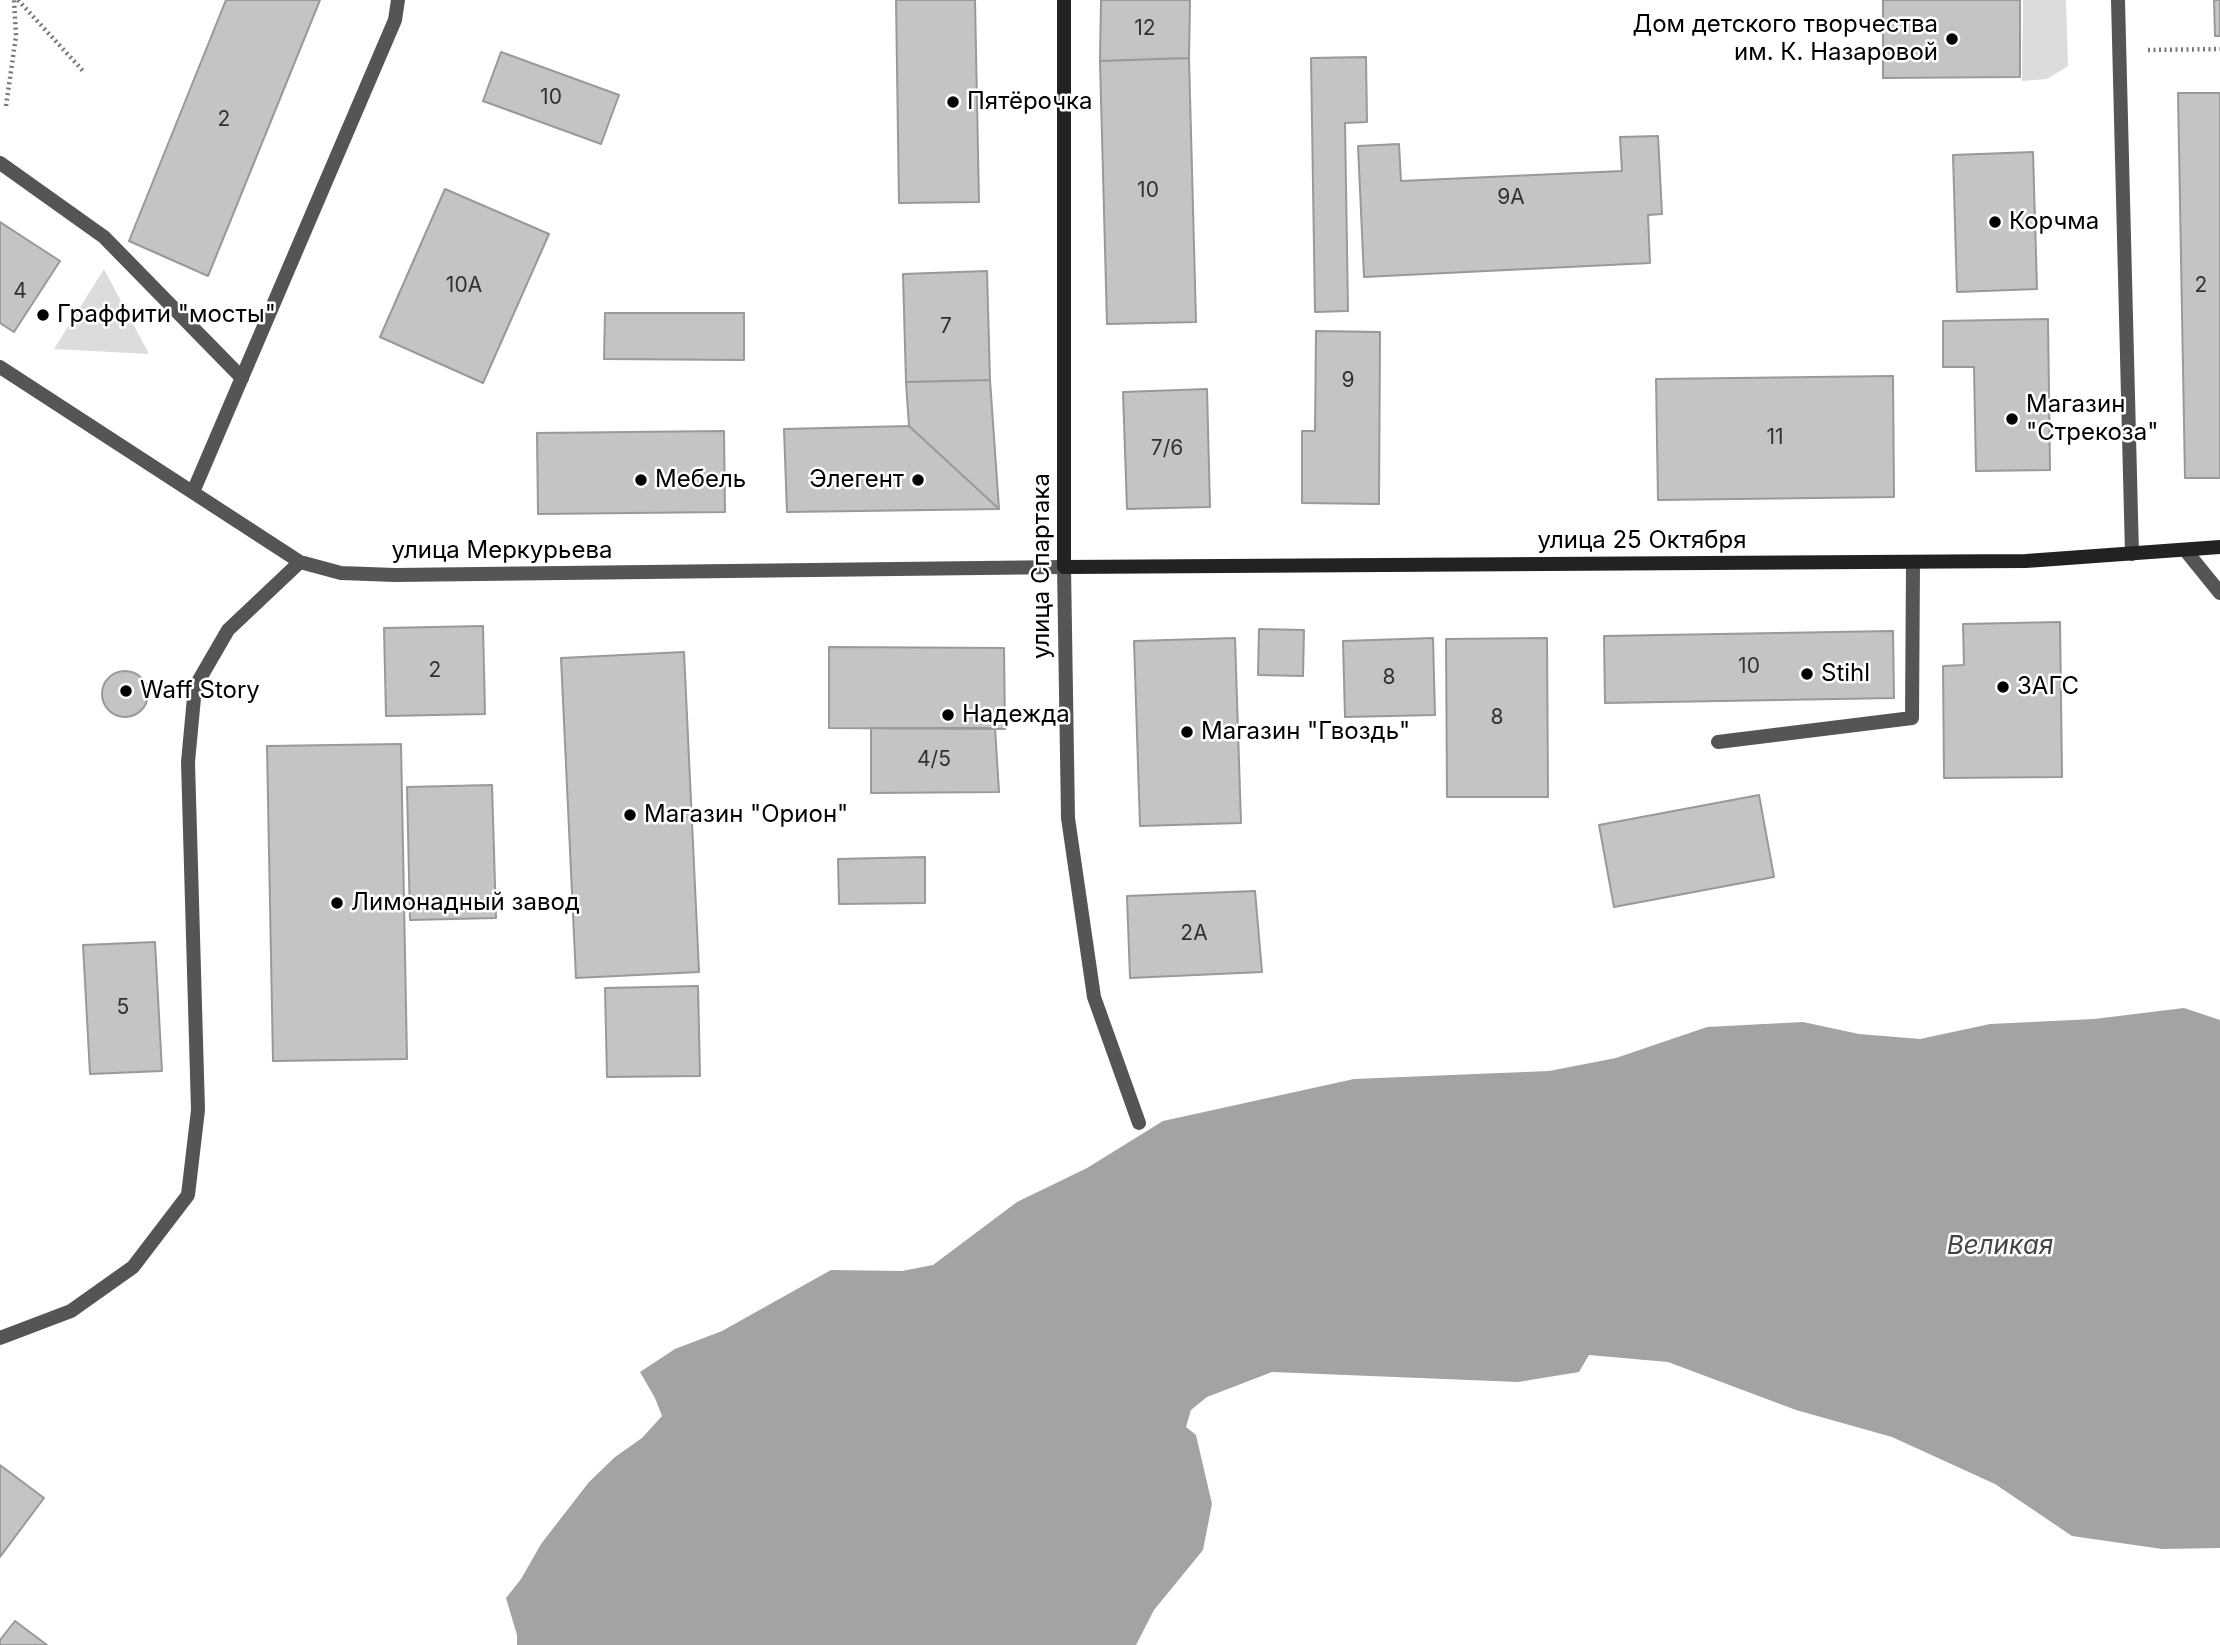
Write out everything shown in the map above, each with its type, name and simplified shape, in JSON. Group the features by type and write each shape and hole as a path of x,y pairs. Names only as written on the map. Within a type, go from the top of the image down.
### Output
{"street":[{"path":"193,492 395,19 398,0"},
{"name":"улица Спартака","path":"1064,0 1064,567 1068,818 1094,997 1139,1123"},
{"path":"2118,0 2132,554"},
{"path":"0,163 104,237 242,378"},
{"name":"улица Меркурьева","path":"0,367 300,562 341,573 395,575 1064,567"},
{"name":"улица 25 Октября","path":"1064,567 2026,561 2220,547"},
{"path":"2186,551 2220,593"},
{"path":"0,1338 71,1311 133,1267 188,1195 198,1110 188,762 195,687 228,630 300,562"},
{"path":"1718,743 1912,718 1913,562"}],"path":[{"path":"16,0 84,72"},
{"path":"6,106 16,36 16,0"},
{"path":"2119,51 2220,49"}],"shaded area":[{"path":"2023,0 2066,0 2068,66 2047,79 2022,81"},
{"path":"104,269 149,354 54,349"}],"water":[{"name":"Великая","path":"2184,1008 2220,1020 2220,1548 2162,1549 2072,1536 1995,1484 1892,1437 1796,1410 1668,1362 1589,1355 1579,1372 1518,1382 1272,1372 1207,1397 1191,1410 1186,1427 1196,1435 1212,1504 1203,1550 1154,1610 1136,1645 517,1645 517,1635 506,1598 521,1579 541,1544 589,1482 615,1457 642,1438 662,1416 640,1372 675,1349 722,1331 831,1270 902,1271 933,1265 1017,1202 1087,1168 1163,1121 1354,1079 1549,1071 1616,1058 1707,1027 1803,1022 1859,1034 1920,1039 1990,1024 2094,1019"}],"building":[{"path":"226,0 320,0 208,276 129,241"},
{"path":"896,0 975,0 979,202 899,203"},
{"path":"1101,0 1190,0 1189,58 1100,61"},
{"name":"Дом детского творчества им. К. Назаровой","path":"1883,0 2020,0 2020,77 1883,78"},
{"path":"2214,0 2220,0 2220,36 2215,36"},
{"path":"501,52 619,95 601,144 483,101"},
{"path":"1366,57 1367,122 1345,123 1348,311 1315,312 1311,58"},
{"path":"1189,58 1196,322 1107,324 1100,61"},
{"path":"2178,93 2220,93 2220,478 2185,478"},
{"path":"1658,136 1662,214 1648,215 1650,263 1364,277 1358,146 1399,144 1401,181 1622,171 1620,137"},
{"name":"Корчма","path":"2033,152 2037,289 1957,292 1953,155"},
{"path":"445,189 549,234 483,383 380,337"},
{"path":"0,222 60,261 14,332 0,323"},
{"path":"987,271 990,380 906,382 903,274"},
{"path":"605,313 744,313 744,360 604,359"},
{"name":"Магазин \"Стрекоза\"","path":"2048,319 2050,470 1976,471 1974,367 1943,367 1943,321"},
{"path":"1316,331 1380,332 1379,504 1302,503 1302,431 1315,431"},
{"path":"1893,376 1894,497 1658,500 1656,379"},
{"path":"990,380 999,509 909,426 906,382"},
{"path":"1207,389 1210,507 1127,509 1123,392"},
{"path":"909,426 999,509 787,512 784,429"},
{"path":"724,431 725,512 538,514 537,433"},
{"path":"2060,622 2062,777 1944,778 1943,666 1964,665 1963,624"},
{"path":"483,626 485,714 386,716 384,628"},
{"path":"1259,629 1304,630 1303,676 1258,675"},
{"path":"1893,631 1894,698 1605,703 1604,636"},
{"name":"Магазин \"Гвоздь\"","path":"1235,638 1241,823 1140,826 1134,641"},
{"path":"1433,638 1435,715 1345,717 1343,641"},
{"path":"1547,638 1548,797 1447,797 1446,639"},
{"path":"829,647 1004,648 1005,729 829,728"},
{"name":"Магазин \"Орион\"","path":"684,652 699,972 576,978 561,658"},
{"path":"125,671 141,678 148,694 141,710 125,717 109,710 102,694 109,678"},
{"path":"871,728 995,728 999,792 871,793"},
{"name":"Лимонадный завод","path":"401,744 407,1059 273,1061 267,746"},
{"path":"492,785 496,918 410,920 407,787"},
{"path":"1759,795 1774,877 1614,907 1599,825"},
{"path":"925,857 925,903 839,904 838,859"},
{"path":"1255,891 1262,972 1130,978 1127,896"},
{"path":"155,942 162,1071 90,1074 83,945"},
{"path":"698,986 700,1076 607,1077 605,988"},
{"path":"0,1465 44,1498 0,1557"},
{"path":"15,1621 47,1645 0,1645 0,1640"}],"place":[{"name":"Дом детского творчества им. К. Назаровой","path":"1952,39"},
{"name":"Пятёрочка","path":"953,102"},
{"name":"Корчма","path":"1995,222"},
{"name":"Граффити \"мосты\"","path":"43,315"},
{"name":"Магазин \"Стрекоза\"","path":"2012,419"},
{"name":"Мебель","path":"641,480"},
{"name":"Элегент","path":"918,480"},
{"name":"Stihl","path":"1807,674"},
{"name":"ЗАГС","path":"2003,687"},
{"name":"Waff Story","path":"126,691"},
{"name":"Надежда","path":"948,715"},
{"name":"Магазин \"Гвоздь\"","path":"1187,732"},
{"name":"Магазин \"Орион\"","path":"630,815"},
{"name":"Лимонадный завод","path":"337,903"}]}
